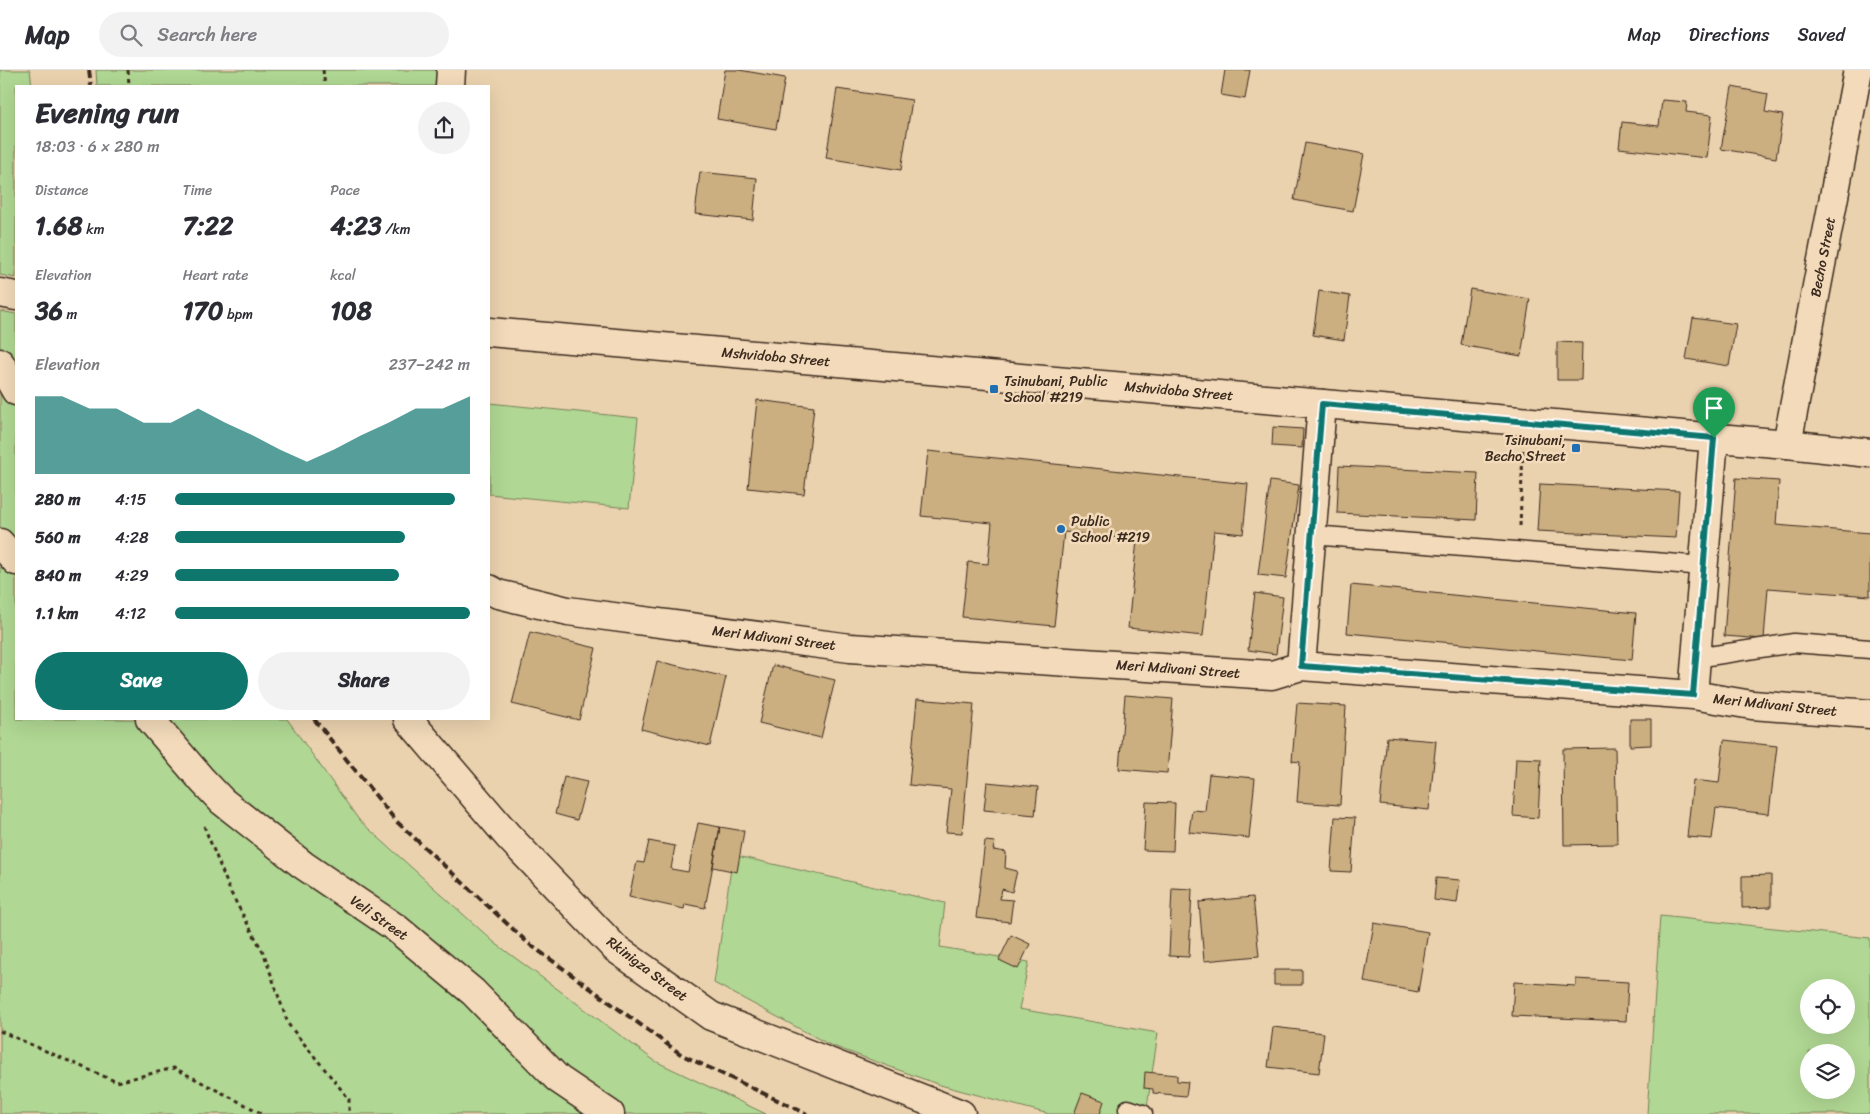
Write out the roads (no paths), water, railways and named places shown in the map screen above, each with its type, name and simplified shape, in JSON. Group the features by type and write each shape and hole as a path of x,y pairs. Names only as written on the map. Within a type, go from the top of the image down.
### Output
{"street":[{"path":"450,85 452,70"},
{"name":"Becho Street","path":"1787,444 1858,70"},
{"path":"0,293 15,296"},
{"name":"Mshvidoba Street","path":"490,332 1787,444 1870,453"},
{"path":"0,363 15,389"},
{"path":"1301,666 1322,404"},
{"path":"1693,695 1714,438"},
{"path":"0,543 15,560"},
{"name":"Meri Mdivani Street","path":"490,590 498,594 568,611 850,648 1272,674 1301,666 1693,695 1752,705 1870,714"},
{"name":"Veli Street","path":"151,720 222,801 303,865 396,928 473,992 558,1079 610,1114"},
{"name":"Rkinigza Street","path":"409,720 508,836 615,948 711,1016 961,1114"}],"lane":[{"path":"1312,535 1704,566"},
{"path":"1696,658 1794,643 1870,649"}],"railway":[{"path":"89,70 91,85"},
{"path":"315,720 396,821 528,943 682,1055 807,1114"}],"place":[{"name":"Tsinubani, Public School #219","path":"994,389"},
{"name":"Tsinubani, Becho Street","path":"1576,448"},
{"name":"Public School #219","path":"1061,529"}]}
